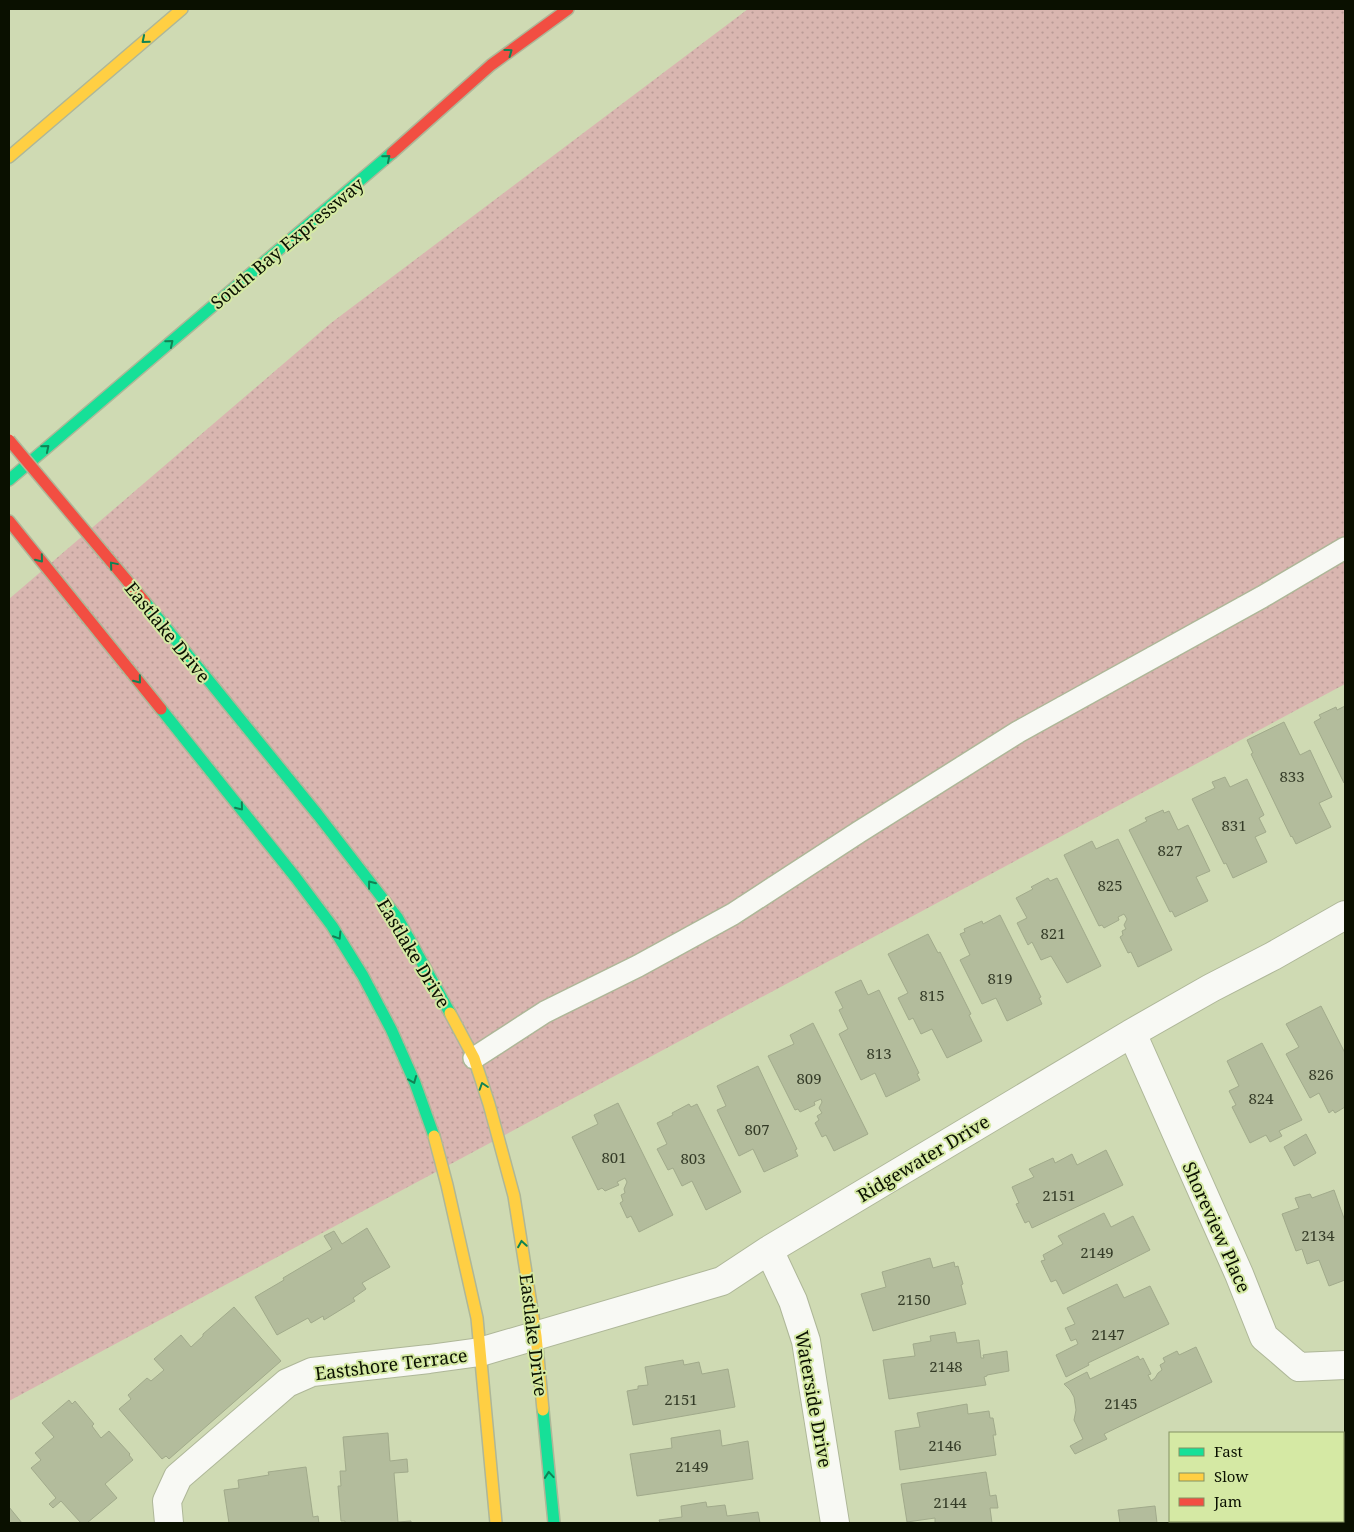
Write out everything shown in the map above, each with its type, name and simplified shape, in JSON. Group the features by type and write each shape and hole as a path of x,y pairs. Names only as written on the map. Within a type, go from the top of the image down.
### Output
{"main road":[{"path":"9,157 182,9"},
{"name":"South Bay Expressway","path":"9,480 408,140 491,65 568,9"},
{"name":"Eastlake Drive","path":"9,440 145,602 318,815 397,917 474,1058 489,1104 514,1196 536,1336 554,1523"},
{"path":"9,521 296,878 332,926 363,976 391,1029 415,1084 433,1133 447,1185 477,1318 496,1523"}],"street":[{"name":"Ridgewater Drive","path":"480,1352 722,1281 770,1250 1132,1032 1345,915"},
{"name":"Shoreview Place","path":"1132,1032 1239,1274 1264,1337 1299,1367 1345,1365"},
{"name":"Waterside Drive","path":"770,1250 793,1301 806,1341 835,1523"},
{"name":"Eastshore Terrace","path":"169,1523 167,1501 178,1477 287,1383 312,1372 480,1352"}],"lane":[{"path":"474,1058 545,1012 638,966 733,914 1018,732 1262,597 1345,548"}],"shaded area":[{"path":"748,9 1345,9 1345,684 9,1401 9,599 331,323"}],"building":[{"path":"1345,706 1344,783 1314,722 1321,718 1319,715 1336,707 1337,710"},
{"path":"1284,722 1300,755 1310,750 1332,797 1319,803 1331,827 1296,844 1251,754 1253,753 1247,740"},
{"path":"1225,777 1230,787 1247,779 1264,815 1259,818 1266,832 1255,837 1267,862 1233,878 1226,863 1224,864 1192,799 1215,788 1212,782"},
{"path":"1163,810 1164,813 1169,811 1178,830 1188,825 1210,871 1196,877 1208,901 1175,917 1172,911 1170,912 1129,830 1147,821 1145,818"},
{"path":"1118,839 1172,950 1138,967 1131,952 1128,953 1120,937 1123,935 1122,931 1126,929 1124,925 1127,919 1124,914 1118,917 1119,920 1104,928 1102,925 1099,926 1064,855 1092,841 1096,849"},
{"path":"1048,878 1050,881 1057,878 1101,966 1067,983 1051,956 1041,960 1032,942 1028,945 1017,923 1027,918 1016,898"},
{"path":"1000,915 1041,997 1039,998 1042,1004 1007,1021 996,998 982,1004 960,960 970,955 960,934 965,932 964,929 982,921 983,924"},
{"path":"928,934 938,953 940,952 971,1014 969,1015 982,1041 947,1058 932,1029 921,1034 913,1018 909,1020 898,998 908,993 888,954"},
{"path":"861,980 868,995 879,990 919,1073 917,1074 920,1080 886,1097 875,1073 861,1080 839,1034 848,1029 839,1010 843,1008 835,992"},
{"path":"1321,1006 1345,1053 1345,1107 1335,1113 1333,1110 1329,1113 1319,1093 1310,1098 1286,1054 1299,1047 1286,1024"},
{"path":"813,1023 868,1134 834,1151 826,1135 822,1137 815,1123 819,1120 817,1116 822,1113 819,1108 822,1102 821,1099 814,1102 815,1105 800,1112 798,1109 795,1110 768,1056 794,1044 790,1035"},
{"path":"1262,1043 1302,1120 1279,1131 1282,1136 1270,1142 1266,1135 1250,1143 1232,1107 1236,1105 1229,1091 1239,1086 1227,1061"},
{"path":"758,1066 797,1149 795,1150 798,1156 764,1172 753,1149 739,1156 717,1110 726,1106 717,1086"},
{"path":"618,1103 673,1215 639,1232 631,1216 627,1218 620,1203 623,1201 621,1195 625,1193 624,1189 627,1182 625,1178 617,1182 619,1185 605,1191 602,1188 598,1190 572,1137 598,1124 594,1115"},
{"path":"689,1104 691,1107 697,1104 741,1192 706,1210 692,1181 682,1186 673,1168 668,1170 657,1149 667,1144 657,1123"},
{"path":"1306,1134 1316,1153 1294,1166 1284,1147"},
{"path":"1106,1150 1123,1185 1032,1228 1029,1221 1025,1223 1016,1204 1019,1203 1012,1187 1034,1177 1029,1169 1053,1158 1055,1163 1072,1154 1077,1165"},
{"path":"1334,1190 1345,1221 1345,1280 1329,1286 1319,1260 1307,1264 1302,1249 1296,1251 1282,1214 1299,1208 1295,1198 1310,1194 1312,1198"},
{"path":"1104,1213 1111,1227 1133,1216 1150,1250 1063,1294 1056,1280 1051,1282 1041,1261 1045,1260 1043,1255 1063,1244 1058,1236"},
{"path":"367,1228 390,1267 362,1283 366,1289 353,1298 355,1301 324,1320 323,1316 311,1323 308,1318 277,1335 255,1297 332,1249 324,1236 334,1231 342,1244"},
{"path":"930,1258 933,1268 954,1262 955,1267 958,1266 966,1304 873,1331 861,1294 886,1287 882,1272"},
{"path":"1117,1284 1124,1298 1150,1286 1169,1324 1088,1363 1089,1365 1066,1377 1056,1355 1078,1344 1076,1339 1071,1341 1065,1328 1075,1324 1067,1308"},
{"path":"234,1307 281,1361 169,1459 166,1456 162,1459 119,1409 131,1399 128,1395 147,1378 151,1381 164,1370 154,1359 181,1335 191,1347"},
{"path":"955,1332 957,1343 979,1340 981,1358 984,1358 983,1355 1007,1351 1009,1371 987,1375 984,1377 986,1385 889,1399 883,1360 915,1356 913,1344 931,1341 930,1336"},
{"path":"1196,1347 1212,1382 1104,1434 1107,1439 1075,1454 1070,1446 1083,1439 1074,1420 1076,1410 1074,1397 1064,1384 1087,1372 1090,1379 1138,1356 1140,1360 1143,1358 1151,1374 1148,1375 1151,1381 1162,1370 1160,1365 1165,1362 1163,1358 1177,1351 1179,1355"},
{"path":"683,1360 684,1365 699,1362 702,1374 728,1369 735,1407 633,1425 627,1391 638,1389 638,1386 648,1385 645,1367"},
{"path":"69,1400 72,1404 75,1401 94,1424 92,1426 101,1438 109,1431 130,1454 133,1460 105,1484 117,1498 87,1523 81,1523 61,1501 53,1508 49,1504 56,1498 31,1468 41,1460 35,1453 54,1437 42,1423"},
{"path":"967,1404 968,1414 989,1411 990,1418 993,1418 996,1435 993,1435 996,1455 900,1470 895,1431 920,1427 917,1413"},
{"path":"720,1430 722,1446 748,1441 753,1479 637,1496 630,1454 672,1448 671,1438"},
{"path":"388,1433 390,1461 407,1459 408,1472 394,1473 398,1522 411,1521 411,1523 345,1523 345,1521 341,1521 338,1486 341,1486 340,1471 346,1471 343,1437"},
{"path":"1345,1452 1345,1523 1316,1523 1344,1522"},
{"path":"306,1467 313,1517 318,1516 319,1523 229,1523 224,1490 239,1488 238,1480 269,1475 268,1472"},
{"path":"986,1472 990,1496 996,1495 998,1508 990,1508 992,1523 935,1523 935,1518 907,1522 901,1484"},
{"path":"706,1502 707,1507 725,1505 727,1516 758,1512 760,1523 660,1523 659,1520 682,1517 681,1506"},
{"path":"1155,1506 1157,1523 1120,1523 1118,1510"},
{"path":"9,1507 22,1523 9,1523"},
{"path":"1178,1522 1229,1522 1229,1523"},
{"path":"1246,1522 1302,1522 1302,1523"}],"traffic: fast":[{"path":"9,480 392,153"},
{"path":"145,602 318,815 397,917 450,1013"},
{"path":"161,709 332,926 363,976 391,1029 415,1083 434,1136"},
{"path":"543,1410 554,1523"}],"traffic: slow":[{"path":"9,157 182,9"},
{"path":"450,1013 474,1058 489,1104 514,1196 536,1336 543,1410"},
{"path":"434,1136 477,1318 496,1523"}],"traffic: jam":[{"path":"392,153 491,65 568,9"},
{"path":"9,440 145,602"},
{"path":"9,521 161,709"}]}
